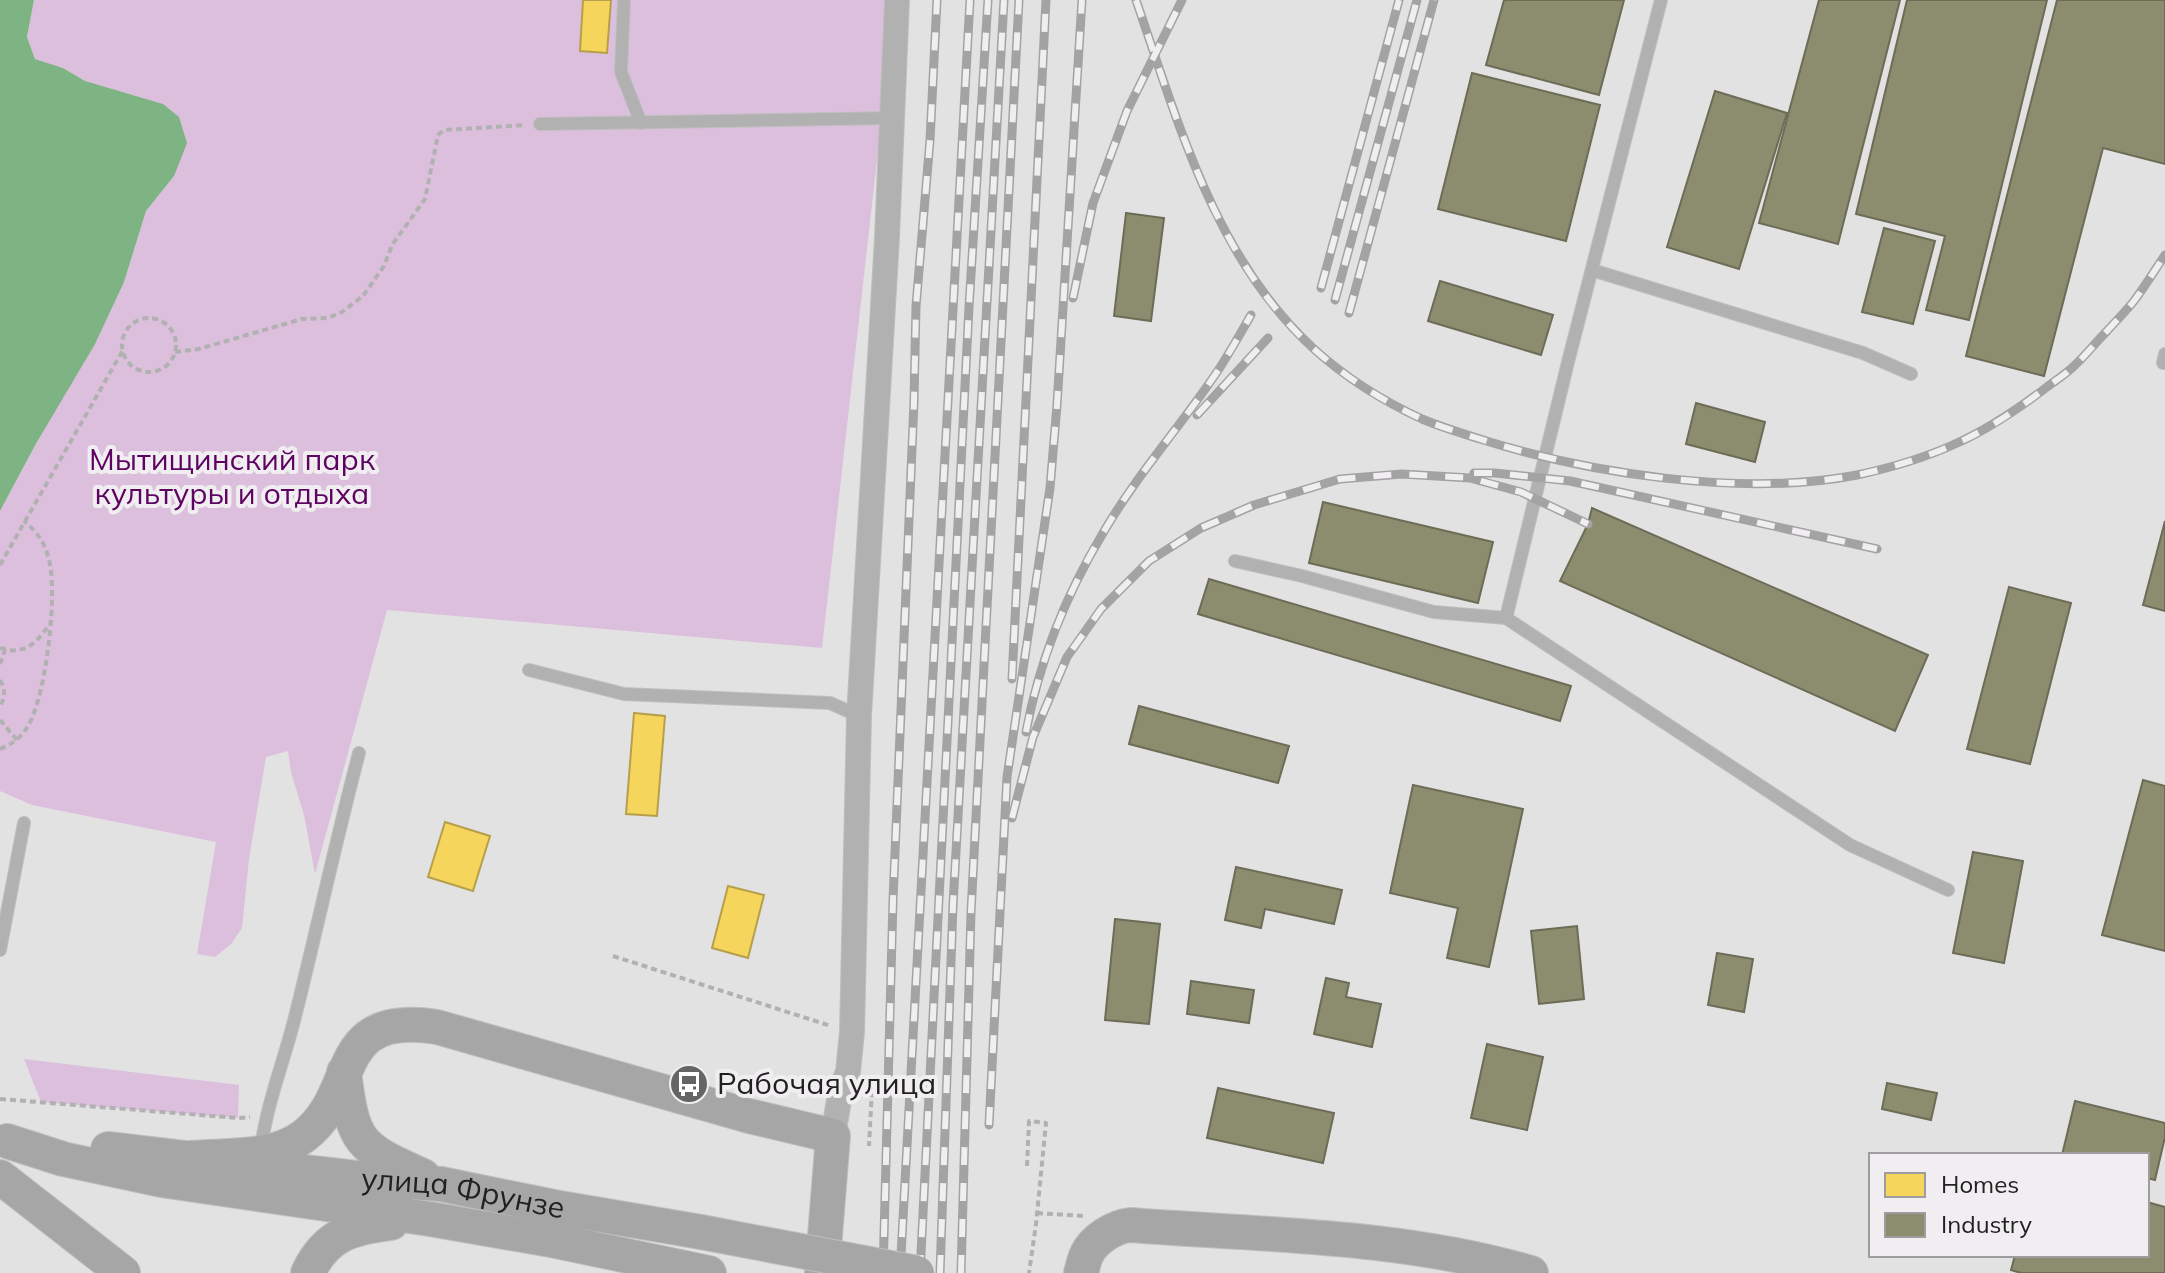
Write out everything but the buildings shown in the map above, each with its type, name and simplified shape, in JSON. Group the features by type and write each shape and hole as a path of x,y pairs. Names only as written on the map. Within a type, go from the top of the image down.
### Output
{"main road":[{"path":"191,1158 267,1152 303,1137 323,1117 351,1057 371,1036 384,1029 414,1024 437,1027 749,1116 833,1136 822,1273"},
{"path":"344,1071 349,1113 362,1140 385,1159 441,1184"},
{"name":"улица Фрунзе","path":"4,1141 114,1149 365,1179 441,1184 917,1273"},
{"name":"улица Фрунзе","path":"4,1141 63,1159 161,1180 430,1219 551,1240 703,1272"},
{"path":"0,1177 123,1273"},
{"path":"308,1273 326,1246 352,1229 430,1219"},
{"path":"1081,1273 1087,1254 1097,1241 1114,1230 1130,1225 1354,1241 1451,1255 1531,1273"}],"street":[{"path":"833,1136 841,1088 848,1072 852,1032 859,716 897,0"}],"lane":[{"path":"624,0 621,72 641,123"},
{"path":"1506,618 1661,0"},
{"path":"540,124 892,118"},
{"path":"1592,270 1863,353 1911,374"},
{"path":"1235,561 1434,612 1506,618 1850,845 1948,890"},
{"path":"529,670 624,694 830,703 859,716"},
{"path":"261,1148 266,1114 294,1019 359,753"},
{"path":"0,950 24,823"}],"path":[{"path":"175,352 199,349 302,319 328,318 342,312 363,296 384,266 392,245 425,199 438,135 444,130 457,128 540,124"},
{"path":"0,565 123,350 125,333 130,326 146,318 163,321 174,335 175,352 165,366 148,372 132,365 123,350"},
{"path":"0,749 17,740 29,725 38,697 51,623 53,584 50,559 43,541 24,521"},
{"path":"0,664 2,649 20,650 37,643 51,623"},
{"path":"0,680 5,694 0,706"},
{"path":"0,720 17,740"},
{"path":"613,956 852,1032"},
{"path":"0,1099 238,1118 266,1114"},
{"path":"869,1146 872,1103"},
{"path":"1027,1166 1029,1121 1046,1123 1029,1273"}],"green space":[{"name":"Мытищинский парк культуры и отдыха","path":"34,0 895,0 822,648 387,610 315,874 288,751 266,757 249,859 242,928 231,944 215,957 197,954 216,842 32,805 0,791 0,511 124,282 146,211 174,176 85,81 63,68 35,59 27,37"},
{"path":"24,1059 239,1085 238,1118 41,1102"}],"shaded area":[{"path":"0,0 34,0 27,37 35,59 63,68 85,81 163,104 179,117 187,143 174,176 146,211 124,282 95,344 0,511"}],"railway":[{"path":"883,1273 893,900 916,306 930,140 937,0"},
{"path":"900,1273 970,0"},
{"path":"920,1273 969,307 988,0"},
{"path":"940,1273 953,905 1004,0"},
{"path":"961,1273 971,912 1019,0"},
{"path":"1012,679 1046,0"},
{"path":"989,1125 1007,777 1050,488 1082,0"},
{"path":"1136,0 1204,186 1250,274 1280,313 1326,360 1379,397 1429,422 1523,451 1618,472 1716,483 1812,481 1857,475 1907,462 1980,432 2068,372 2131,305 2165,255"},
{"path":"1073,298 1093,203 1127,111 1182,0"},
{"path":"1321,288 1399,0"},
{"path":"1335,300 1417,0"},
{"path":"1349,313 1434,0"},
{"path":"1026,732 1047,654 1066,604 1090,556 1116,512 1217,372 1251,315"},
{"path":"1197,415 1268,338"},
{"path":"1474,473 1570,481 1877,549"},
{"path":"1012,818 1033,737 1067,657 1101,609 1149,561 1201,528 1254,505 1340,479 1402,474 1470,478 1521,492 1588,524"}],"place":[{"name":"Рабочая улица","path":"689,1084"}]}
